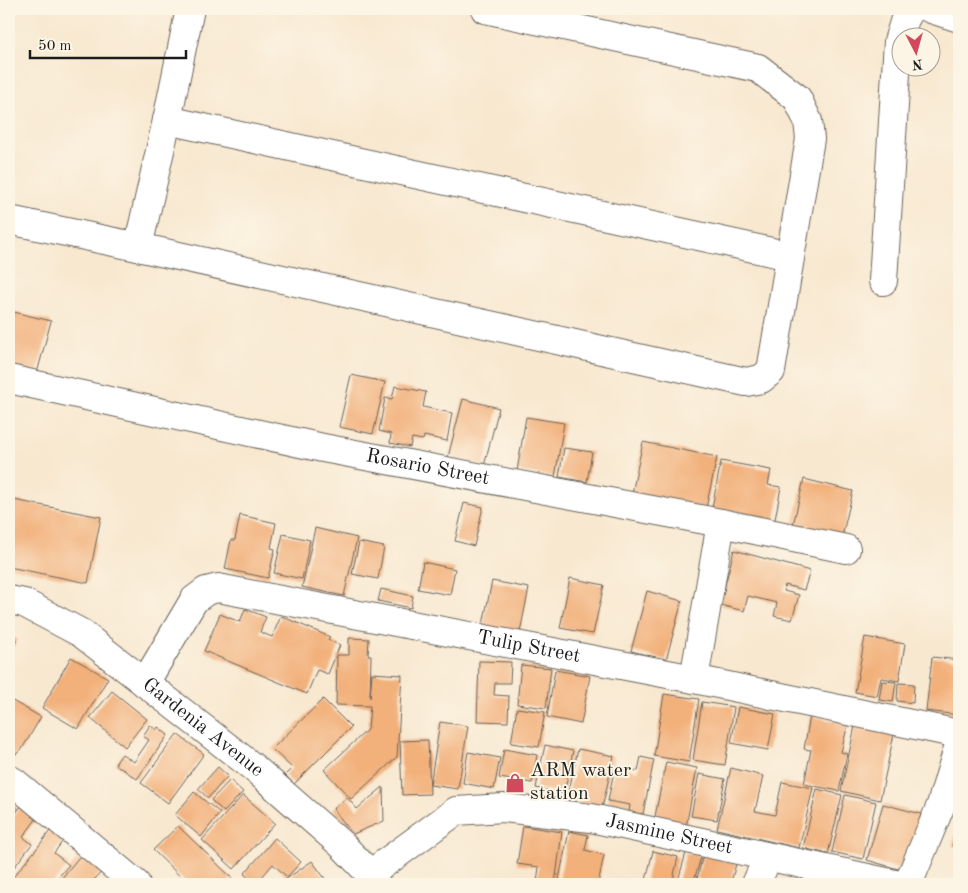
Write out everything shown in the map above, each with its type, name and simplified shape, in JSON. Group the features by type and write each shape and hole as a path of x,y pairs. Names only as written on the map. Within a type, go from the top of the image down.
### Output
{"street":[{"path":"138,247 190,9"},
{"path":"9,220 746,382 761,379 771,371 810,139 808,122 797,98 758,68 485,9"},
{"path":"883,280 898,41 910,9"},
{"path":"931,9 959,18"},
{"path":"167,120 790,256"},
{"name":"Rosario Street","path":"9,378 323,448 721,523 846,549"},
{"path":"694,679 721,523"},
{"name":"Tulip Street","path":"145,683 194,600 206,591 218,588 694,679 959,734"},
{"name":"Gardenia Avenue","path":"9,600 24,603 81,633 254,768 342,844 372,879"},
{"path":"908,884 941,805 959,745"},
{"path":"9,779 136,884"},
{"name":"Jasmine Street","path":"372,879 456,811 504,808 591,818 895,884"},
{"path":"756,884 768,857"}],"building":[{"path":"14,312 51,321 36,377 9,370 9,332"},
{"path":"351,375 385,382 373,434 339,427"},
{"path":"395,386 426,392 423,407 452,413 447,441 424,436 423,440 412,438 410,447 390,443 391,434 379,431 385,398 392,399"},
{"path":"463,399 499,408 484,466 448,457"},
{"path":"526,417 564,423 555,477 517,471"},
{"path":"643,442 717,457 705,513 631,498"},
{"path":"564,448 592,452 587,482 559,477"},
{"path":"721,461 771,470 768,485 781,487 774,525 711,513"},
{"path":"804,479 853,491 841,541 792,529"},
{"path":"9,499 101,517 88,583 9,567"},
{"path":"464,503 483,507 474,546 455,541"},
{"path":"240,515 276,523 271,548 275,549 268,578 225,569 231,540 235,540"},
{"path":"315,528 357,538 344,596 302,587"},
{"path":"283,534 310,540 302,579 274,573"},
{"path":"359,542 384,547 378,579 352,574"},
{"path":"734,550 810,571 804,590 785,585 784,591 799,595 792,620 774,616 777,603 748,596 744,611 720,605"},
{"path":"423,562 455,569 450,595 418,589"},
{"path":"570,578 604,585 593,634 560,628"},
{"path":"492,581 529,588 519,637 482,629"},
{"path":"381,589 413,596 411,608 378,601"},
{"path":"647,591 682,601 666,660 631,651"},
{"path":"245,609 266,617 260,632 272,637 281,616 330,637 328,640 340,645 328,674 317,670 307,694 204,651 220,614 240,622"},
{"path":"9,636 17,639 9,657"},
{"path":"865,637 905,644 899,681 881,678 877,696 855,692"},
{"path":"349,638 369,639 368,655 371,655 370,698 372,673 402,675 397,757 351,799 324,770 368,729 370,706 336,705 337,655 349,655"},
{"path":"71,657 108,678 78,729 42,708"},
{"path":"932,657 959,660 959,715 926,711"},
{"path":"479,661 511,662 510,683 495,683 494,695 509,696 508,722 477,721"},
{"path":"521,665 551,668 546,708 517,704"},
{"path":"555,670 590,676 581,724 547,717"},
{"path":"882,681 896,682 893,702 879,700"},
{"path":"898,683 914,684 913,703 897,701"},
{"path":"112,691 147,719 125,747 90,718"},
{"path":"664,694 699,699 689,762 654,756"},
{"path":"9,699 41,717 22,749 9,760"},
{"path":"323,699 351,727 294,784 285,775 292,768 272,749"},
{"path":"702,702 734,707 725,765 693,760"},
{"path":"738,707 775,714 768,750 731,743"},
{"path":"517,708 545,712 539,747 511,743"},
{"path":"810,716 848,724 841,752 847,754 839,791 804,784 811,750 804,749"},
{"path":"440,722 468,726 458,789 430,785"},
{"path":"150,725 156,730 158,727 168,735 137,779 115,764 122,754 134,762 149,740 143,736"},
{"path":"855,726 894,734 880,800 841,791"},
{"path":"177,734 204,754 168,803 141,783"},
{"path":"428,740 430,794 402,795 400,741"},
{"path":"545,745 573,751 564,794 536,788"},
{"path":"504,749 537,755 532,783 499,778"},
{"path":"578,749 614,756 602,808 567,800"},
{"path":"468,752 500,758 494,789 463,783"},
{"path":"641,757 654,760 643,814 629,812 630,805 608,801 615,766 638,771"},
{"path":"666,762 697,768 686,827 654,821"},
{"path":"218,767 228,776 208,798 198,789"},
{"path":"731,768 763,776 755,811 775,815 782,782 813,788 799,848 717,829"},
{"path":"699,774 725,779 717,820 691,816"},
{"path":"230,780 243,792 224,812 211,800"},
{"path":"383,787 384,821 353,834 333,809 347,797 357,809"},
{"path":"817,789 842,795 828,854 803,848"},
{"path":"194,792 220,813 201,837 175,815"},
{"path":"243,795 275,823 234,869 202,840"},
{"path":"845,795 876,802 863,859 832,852"},
{"path":"9,802 17,808 9,819"},
{"path":"883,804 921,814 905,871 867,860"},
{"path":"21,806 37,818 23,837 32,844 12,870 9,867 9,822"},
{"path":"959,825 959,848 952,846"},
{"path":"178,826 232,878 226,884 188,884 153,850"},
{"path":"523,826 562,832 555,884 537,882 539,867 517,864"},
{"path":"52,828 65,838 54,853 69,865 52,884 15,884 10,881 38,847"},
{"path":"569,831 588,835 585,850 604,855 598,884 558,884"},
{"path":"275,838 301,862 287,877 273,864 256,884 244,874"},
{"path":"653,851 678,857 672,884 645,884"},
{"path":"83,852 104,869 94,880 99,884 57,884"},
{"path":"686,853 701,857 693,884 677,884"},
{"path":"703,855 736,864 731,882 739,884 699,884 700,880 697,879"},
{"path":"312,861 329,884 279,884"}],"place":[{"name":"ARM water station","path":"515,783"}]}
